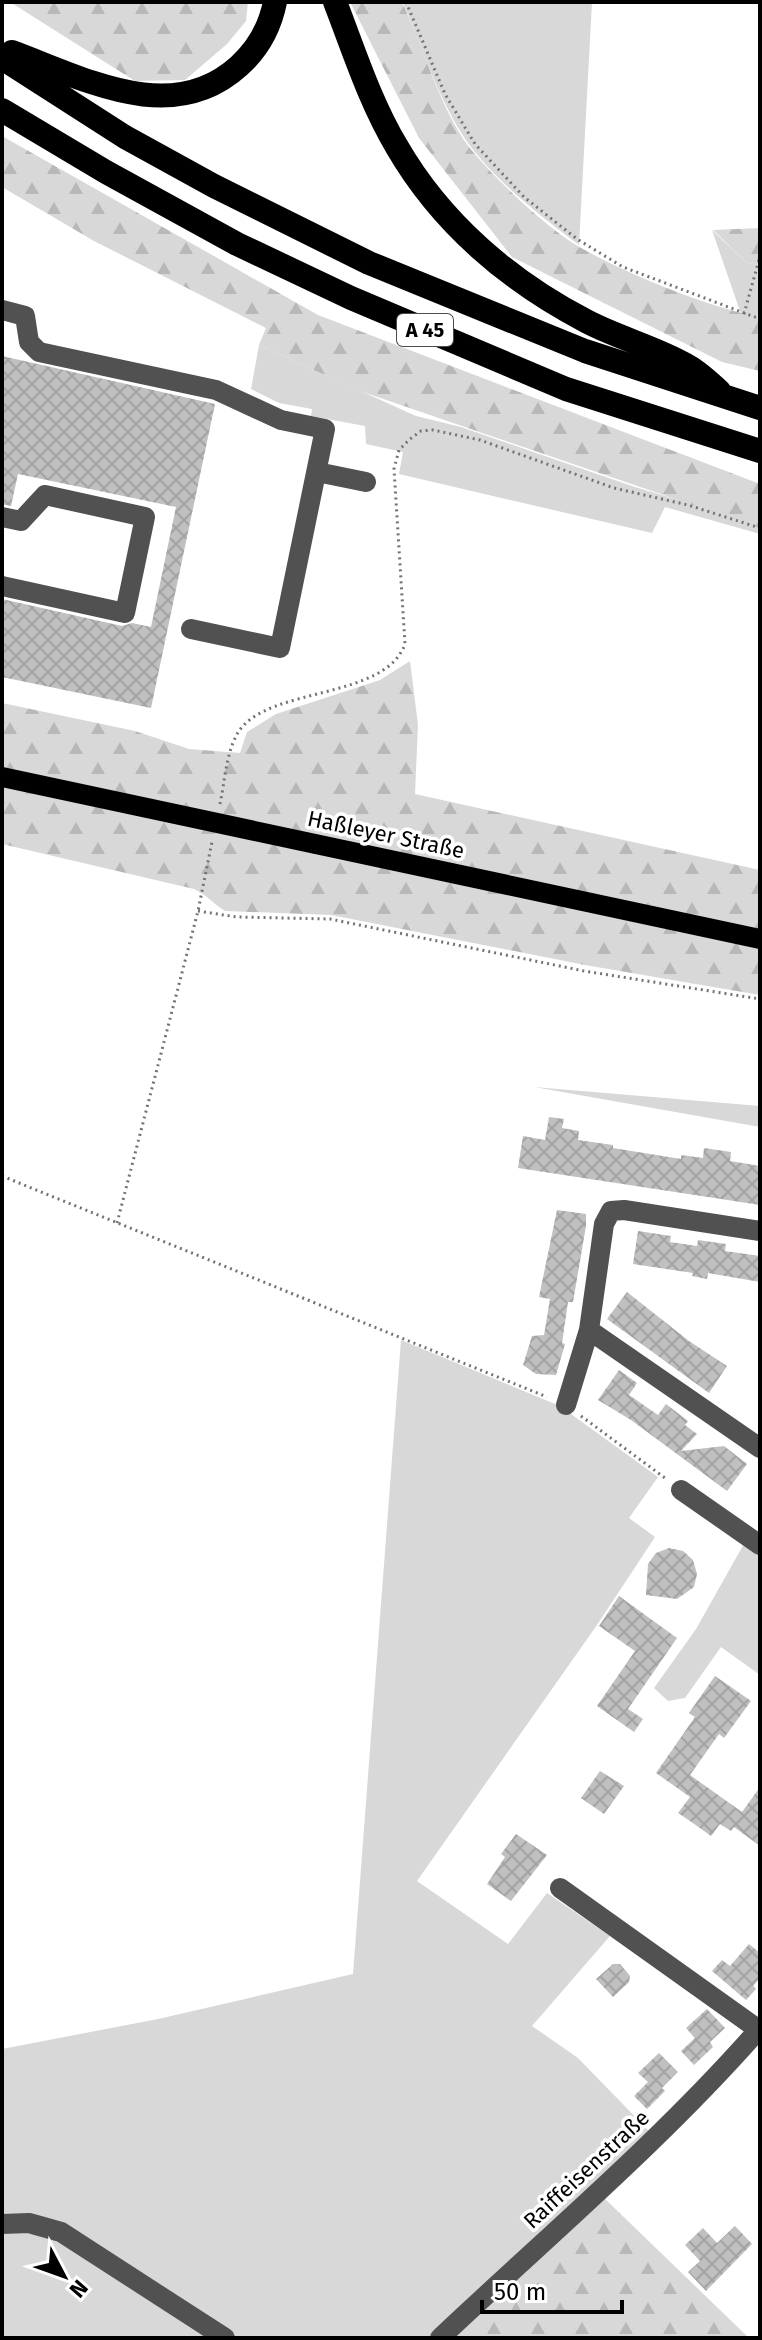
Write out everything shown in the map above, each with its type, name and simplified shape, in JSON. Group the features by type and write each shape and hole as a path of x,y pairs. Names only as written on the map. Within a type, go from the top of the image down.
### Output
{"highway":[{"path":"2,48 134,95 189,95 222,81 248,58 264,36 275,2"},
{"path":"335,2 377,108 396,146 420,183 465,234 510,274 546,298 587,322 688,365 731,400"},
{"name":"A 45","path":"2,58 125,137 214,186 369,263 585,351 760,408"},
{"name":"A 45","path":"2,110 224,237 351,298 566,389 760,451"}],"main road":[{"name":"Haßleyer Straße","path":"2,777 760,939"}],"street":[{"path":"2,310 25,316 29,342 39,352 216,390 281,420 325,429 280,648 191,629"},
{"path":"317,472 366,482"},
{"path":"2,517 21,521 45,495 145,517 125,613 2,586"},
{"path":"566,1405 589,1330 604,1224 611,1211 624,1210 760,1231"},
{"path":"589,1330 760,1448"},
{"path":"681,1490 760,1545"},
{"name":"Raiffeisenstraße","path":"440,2338 656,2138 759,2029 560,1888"},
{"path":"2,2224 29,2223 61,2232 225,2338"}],"path":[{"path":"406,2 445,94 475,144 524,197 577,239 623,267 760,319"},
{"path":"744,314 760,256"},
{"path":"228,767 233,742 240,729 254,717 339,689 389,667 400,658 405,644 394,469 399,450 421,431 433,430 480,440 614,488 688,505 760,528"},
{"path":"117,1223 198,911 205,873"},
{"path":"198,911 237,917 330,919 584,971 760,999"},
{"path":"2,1176 566,1405 681,1490"}],"green space":[{"path":"10,2 248,2 246,21 227,44 185,80 135,81"},
{"path":"350,2 402,2 441,96 469,147 538,217 583,249 646,280 716,306 760,318 760,371 722,362 512,257 419,138"},
{"path":"403,2 592,2 579,245 510,189 463,136 425,59"},
{"path":"2,136 318,315 760,484 760,528 360,391 259,345 266,328 94,241 2,187"},
{"path":"760,228 760,265 747,263 713,230"},
{"path":"712,230 747,263 760,265 760,319 741,314"},
{"path":"259,345 416,416 461,427 635,487 760,524 760,534 665,507 652,533 399,474 403,452 366,444 365,426 311,416 312,409 279,403 251,389"},
{"path":"410,661 418,725 415,794 760,870 760,995 585,965 331,915 225,911 194,889 2,844 2,703 135,731 189,749 240,753 247,732 276,714 380,680"},
{"path":"534,1087 760,1106 760,1127"},
{"path":"401,1340 560,1406 658,1477 629,1518 655,1537 417,1881 508,1944 547,1893 610,1936 532,2026 578,2058 649,2131 428,2338 2,2338 2,2049 158,2019 353,1974"},
{"path":"745,1542 760,1553 760,1675 721,1647 685,1698 668,1701 654,1688 696,1629"},
{"path":"602,2196 749,2338 450,2338"}],"building":[{"path":"2,356 215,404 151,708 2,677 2,599 122,626 132,623 151,627 176,507 18,474 11,506 2,504"},
{"path":"549,1117 564,1119 562,1128 579,1131 578,1140 613,1145 613,1148 681,1159 681,1155 703,1158 704,1148 731,1152 730,1161 760,1166 760,1205 518,1168 523,1136 545,1140"},
{"path":"557,1210 586,1214 586,1226 573,1302 568,1302 562,1343 565,1344 556,1375 536,1374 523,1365 532,1336 544,1335 550,1299 539,1297"},
{"path":"638,1231 671,1236 670,1242 697,1246 698,1240 726,1244 725,1251 760,1256 760,1282 708,1273 707,1279 692,1276 693,1273 633,1264"},
{"path":"627,1292 689,1341 727,1366 709,1393 607,1319"},
{"path":"619,1370 637,1383 629,1395 658,1415 666,1404 688,1421 685,1425 697,1434 681,1451 724,1446 747,1464 727,1491 631,1420 598,1400"},
{"path":"669,1548 683,1551 693,1560 697,1574 694,1587 677,1599 646,1595 648,1564 656,1553"},
{"path":"619,1596 677,1638 628,1709 643,1719 634,1732 597,1706 635,1651 599,1626"},
{"path":"715,1676 751,1701 724,1738 719,1734 690,1775 742,1812 760,1787 760,1846 734,1827 731,1831 720,1824 711,1836 678,1813 690,1797 656,1773 695,1717 689,1713"},
{"path":"600,1771 624,1786 604,1814 581,1798"},
{"path":"516,1834 547,1855 511,1901 487,1884 505,1857 501,1854"},
{"path":"749,1944 760,1953 760,1978 753,1986 756,1989 746,2000 712,1971 722,1960 730,1966"},
{"path":"613,1964 620,1964 630,1976 629,1982 613,1997 596,1979"},
{"path":"707,2009 725,2028 710,2042 713,2047 694,2065 681,2051 695,2038 686,2028"},
{"path":"659,2053 678,2072 647,2109 634,2096 648,2082 638,2073"},
{"path":"735,2226 752,2244 706,2291 688,2272 700,2261 685,2245 703,2228 717,2243"}]}
